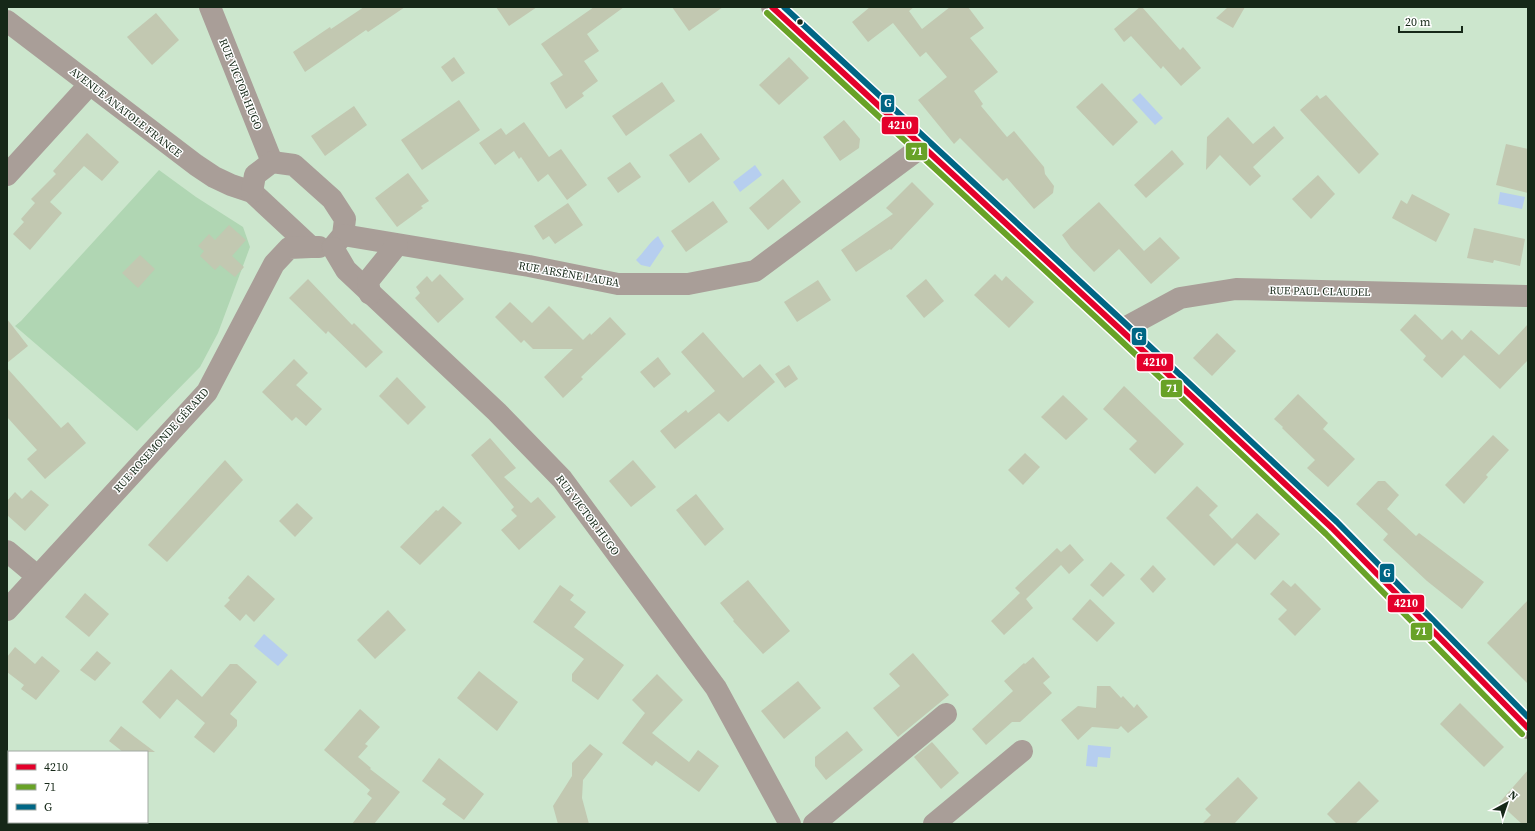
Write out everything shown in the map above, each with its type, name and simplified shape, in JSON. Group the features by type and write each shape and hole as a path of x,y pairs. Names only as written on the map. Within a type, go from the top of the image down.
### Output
{"street":[{"name":"RUE VICTOR HUGO","path":"210,7 272,162"},
{"path":"772,7 1122,330 1332,528 1528,728"},
{"name":"AVENUE ANATOLE FRANCE","path":"7,22 158,137 214,177 231,186 252,192"},
{"path":"7,175 90,84"},
{"name":"RUE ARSÈNE LAUBA","path":"338,241 397,245 529,266 618,284 688,284 755,271 923,146"},
{"path":"310,247 252,192 255,175 272,162 294,164 332,199 345,219 338,241"},
{"name":"RUE VICTOR HUGO","path":"338,241 346,270 497,412 562,479 716,688 790,824"},
{"name":"RUE ROSEMONDE GÉRARD","path":"7,610 207,392 274,264 289,248 310,247 338,241"},
{"path":"370,294 368,280 397,245"},
{"name":"RUE PAUL CLAUDEL","path":"1122,330 1180,298 1236,289 1528,296"},
{"path":"7,550 37,576"},
{"path":"814,824 946,714"},
{"path":"934,824 1022,750"}],"green space":[{"path":"159,170 196,197 243,227 250,247 218,333 200,367 137,431 15,326"}],"water":[{"path":"1140,93 1163,118 1155,125 1132,100"},
{"path":"755,165 762,175 740,192 733,182"},
{"path":"1500,192 1525,197 1522,209 1498,204"},
{"path":"658,236 664,246 650,267 641,265 636,260"},
{"path":"264,634 288,655 278,666 254,646"},
{"path":"1088,745 1111,747 1110,758 1098,757 1097,767 1086,766"}],"building":[{"path":"364,7 405,7 368,32 366,30 305,72 293,52 330,27 331,29"},
{"path":"496,7 537,7 509,26"},
{"path":"594,7 624,7 587,34 599,51 584,61 598,81 582,93 584,96 566,109 550,83 563,75 541,44"},
{"path":"672,7 723,7 689,31"},
{"path":"870,7 914,7 909,11 922,29 950,7 968,7 984,28 970,38 998,72 974,91 983,104 981,106 1007,137 1014,131 1044,167 1045,174 1054,186 1053,193 1034,209 1007,178 1003,181 960,138 954,144 918,100 947,77 926,52 920,57 893,23 868,42 852,22"},
{"path":"1140,7 1142,7 1180,50 1183,47 1201,68 1181,86 1163,66 1161,69 1131,36 1124,42 1114,29"},
{"path":"1228,7 1245,7 1233,28 1216,18"},
{"path":"156,13 179,40 152,65 127,37"},
{"path":"454,57 465,73 452,82 441,67"},
{"path":"789,57 809,78 779,105 759,85"},
{"path":"662,82 675,101 626,136 612,116"},
{"path":"1102,83 1138,122 1113,146 1076,107"},
{"path":"1317,95 1320,99 1326,95 1379,154 1359,174 1300,110"},
{"path":"459,100 480,130 422,170 401,140"},
{"path":"354,106 367,125 325,156 311,136"},
{"path":"1228,117 1253,144 1274,126 1284,138 1253,167 1261,176 1250,186 1220,155 1206,170 1207,137"},
{"path":"844,120 860,139 859,148 840,161 823,137"},
{"path":"524,122 549,157 561,149 587,185 567,200 548,174 538,182 521,157 519,159 514,151 495,165 479,143 501,128 506,135"},
{"path":"87,133 119,162 102,181 84,166 50,202 62,213 30,250 13,234 24,222 21,219 35,203 31,199 56,174 53,171"},
{"path":"701,133 720,159 689,183 669,155"},
{"path":"1506,144 1528,149 1528,193 1496,185"},
{"path":"1172,150 1184,164 1146,198 1134,185"},
{"path":"630,162 641,177 618,193 607,178"},
{"path":"408,173 429,201 421,206 423,208 397,227 375,198"},
{"path":"1318,175 1335,194 1311,219 1292,199"},
{"path":"783,179 801,202 768,230 749,208"},
{"path":"912,182 934,204 891,250 890,249 856,272 841,250 893,214 886,208"},
{"path":"1412,194 1450,214 1436,242 1392,218 1401,200 1407,204"},
{"path":"713,201 728,222 686,252 671,231"},
{"path":"1099,202 1144,251 1160,237 1180,258 1151,284 1119,249 1094,272 1071,248 1062,235"},
{"path":"568,203 583,225 555,244 549,236 543,240 534,226"},
{"path":"229,225 246,240 232,256 244,267 235,277 220,265 215,270 200,256 204,251 198,246 209,234 215,240"},
{"path":"1474,228 1525,239 1520,266 1494,260 1493,263 1467,258"},
{"path":"140,255 155,269 138,288 122,273"},
{"path":"440,274 464,299 438,323 415,298 420,293 416,287 427,276 432,282"},
{"path":"995,274 1002,281 1006,276 1034,302 1009,328 974,295"},
{"path":"308,279 352,325 354,323 383,352 366,368 328,331 326,334 289,298"},
{"path":"926,279 944,301 924,318 906,296"},
{"path":"818,280 831,300 797,322 784,302"},
{"path":"510,302 532,323 549,306 583,340 590,333 591,335 610,317 626,334 581,377 583,379 563,398 544,377 573,349 533,349 524,340 521,343 495,317"},
{"path":"1415,314 1442,340 1452,330 1462,340 1471,330 1499,355 1528,324 1528,360 1500,389 1464,355 1442,378 1423,360 1426,356 1400,330"},
{"path":"7,319 28,346 7,363"},
{"path":"703,332 743,378 760,364 775,382 728,422 719,413 675,449 660,431 686,410 688,413 715,391 681,352"},
{"path":"1217,333 1236,351 1212,376 1193,358"},
{"path":"658,357 671,374 654,388 640,372"},
{"path":"294,359 308,373 296,385 322,409 306,426 296,417 292,421 262,392"},
{"path":"789,365 798,379 785,388 775,374"},
{"path":"7,368 61,428 68,422 86,443 45,479 27,459 37,450 7,417"},
{"path":"397,377 426,407 408,425 379,396"},
{"path":"1124,386 1184,444 1155,474 1129,449 1137,441 1103,409"},
{"path":"1298,394 1328,423 1323,429 1355,459 1328,487 1307,468 1315,460 1274,419"},
{"path":"1063,395 1088,419 1066,440 1041,417"},
{"path":"1493,435 1509,450 1486,475 1488,477 1464,504 1445,485"},
{"path":"490,438 516,468 504,477 531,503 538,497 556,517 519,550 501,530 517,516 511,510 514,507 471,455"},
{"path":"1025,453 1040,467 1023,485 1008,470"},
{"path":"225,460 243,480 167,562 148,545"},
{"path":"633,460 656,487 631,507 609,481"},
{"path":"1378,481 1385,481 1399,495 1387,509 1416,536 1419,533 1484,582 1462,609 1427,581 1383,540 1388,534 1356,504"},
{"path":"1197,486 1218,506 1209,515 1232,539 1257,513 1280,534 1255,560 1237,543 1214,566 1166,518"},
{"path":"31,490 49,505 25,531 7,515 7,501 15,492 22,499"},
{"path":"696,494 724,529 705,546 676,510"},
{"path":"297,503 313,518 295,537 279,521"},
{"path":"443,506 462,523 420,565 400,547 436,510 438,511"},
{"path":"1070,544 1084,560 1069,574 1061,565 1026,599 1033,608 1004,635 991,621 1020,593 1015,588 1057,548 1061,552"},
{"path":"1111,562 1125,575 1103,597 1090,585"},
{"path":"1153,565 1166,579 1153,593 1140,579"},
{"path":"248,575 275,599 254,622 246,614 240,621 224,606 230,600 228,598"},
{"path":"748,580 790,631 763,654 733,621 734,620 720,603"},
{"path":"1283,580 1291,587 1295,583 1321,609 1295,636 1278,619 1287,610 1270,594"},
{"path":"560,585 574,595 570,600 586,612 574,627 624,665 598,700 572,681 572,674 584,659 533,622"},
{"path":"85,593 109,614 89,637 65,617"},
{"path":"1090,599 1115,623 1097,642 1072,619"},
{"path":"1528,600 1528,684 1487,643"},
{"path":"388,610 406,630 375,659 357,640"},
{"path":"15,647 35,664 42,656 60,671 36,700 21,689 24,685 7,672 7,657"},
{"path":"97,651 111,663 95,681 80,670"},
{"path":"913,653 949,695 898,737 873,708 900,686 889,674"},
{"path":"1033,657 1050,677 1043,683 1052,693 1020,722 1012,722 986,745 972,729 1013,691 1004,681"},
{"path":"230,664 237,664 257,682 230,714 237,720 237,726 214,753 194,737 205,723 177,699 160,719 142,702 171,669 202,697"},
{"path":"479,671 518,702 497,731 457,698"},
{"path":"657,674 683,700 652,733 689,762 698,750 719,766 699,792 656,761 652,766 622,743 645,713 632,700"},
{"path":"798,681 821,708 784,739 761,711"},
{"path":"1097,686 1110,686 1121,698 1123,696 1134,708 1137,704 1148,717 1128,733 1121,726 1118,729 1092,727 1078,740 1061,720 1078,706 1096,708"},
{"path":"1460,703 1504,747 1484,767 1440,724"},
{"path":"360,709 380,727 365,744 368,746 358,757 371,768 370,769 400,792 374,824 352,824 372,798 367,794 370,790 324,750"},
{"path":"121,726 155,752 122,751 109,741"},
{"path":"847,731 863,750 826,780 815,766 815,757"},
{"path":"932,742 959,773 941,789 914,757"},
{"path":"590,744 603,754 583,780 582,798 589,824 558,824 553,806 572,776 572,763"},
{"path":"439,758 484,794 464,820 442,804 446,799 422,781"},
{"path":"1528,770 1528,824 1522,824 1499,803"},
{"path":"1238,777 1258,798 1234,824 1202,824 1211,815 1205,809"},
{"path":"1359,781 1379,801 1355,824 1337,824 1327,814"}],"transit line":[{"name":"4210","path":"772,7 1121,330 1332,528 1528,728"},
{"name":"G","path":"784,7 1337,522 1528,717"},
{"name":"71","path":"767,13 1116,336 1326,534 1522,734"}]}
